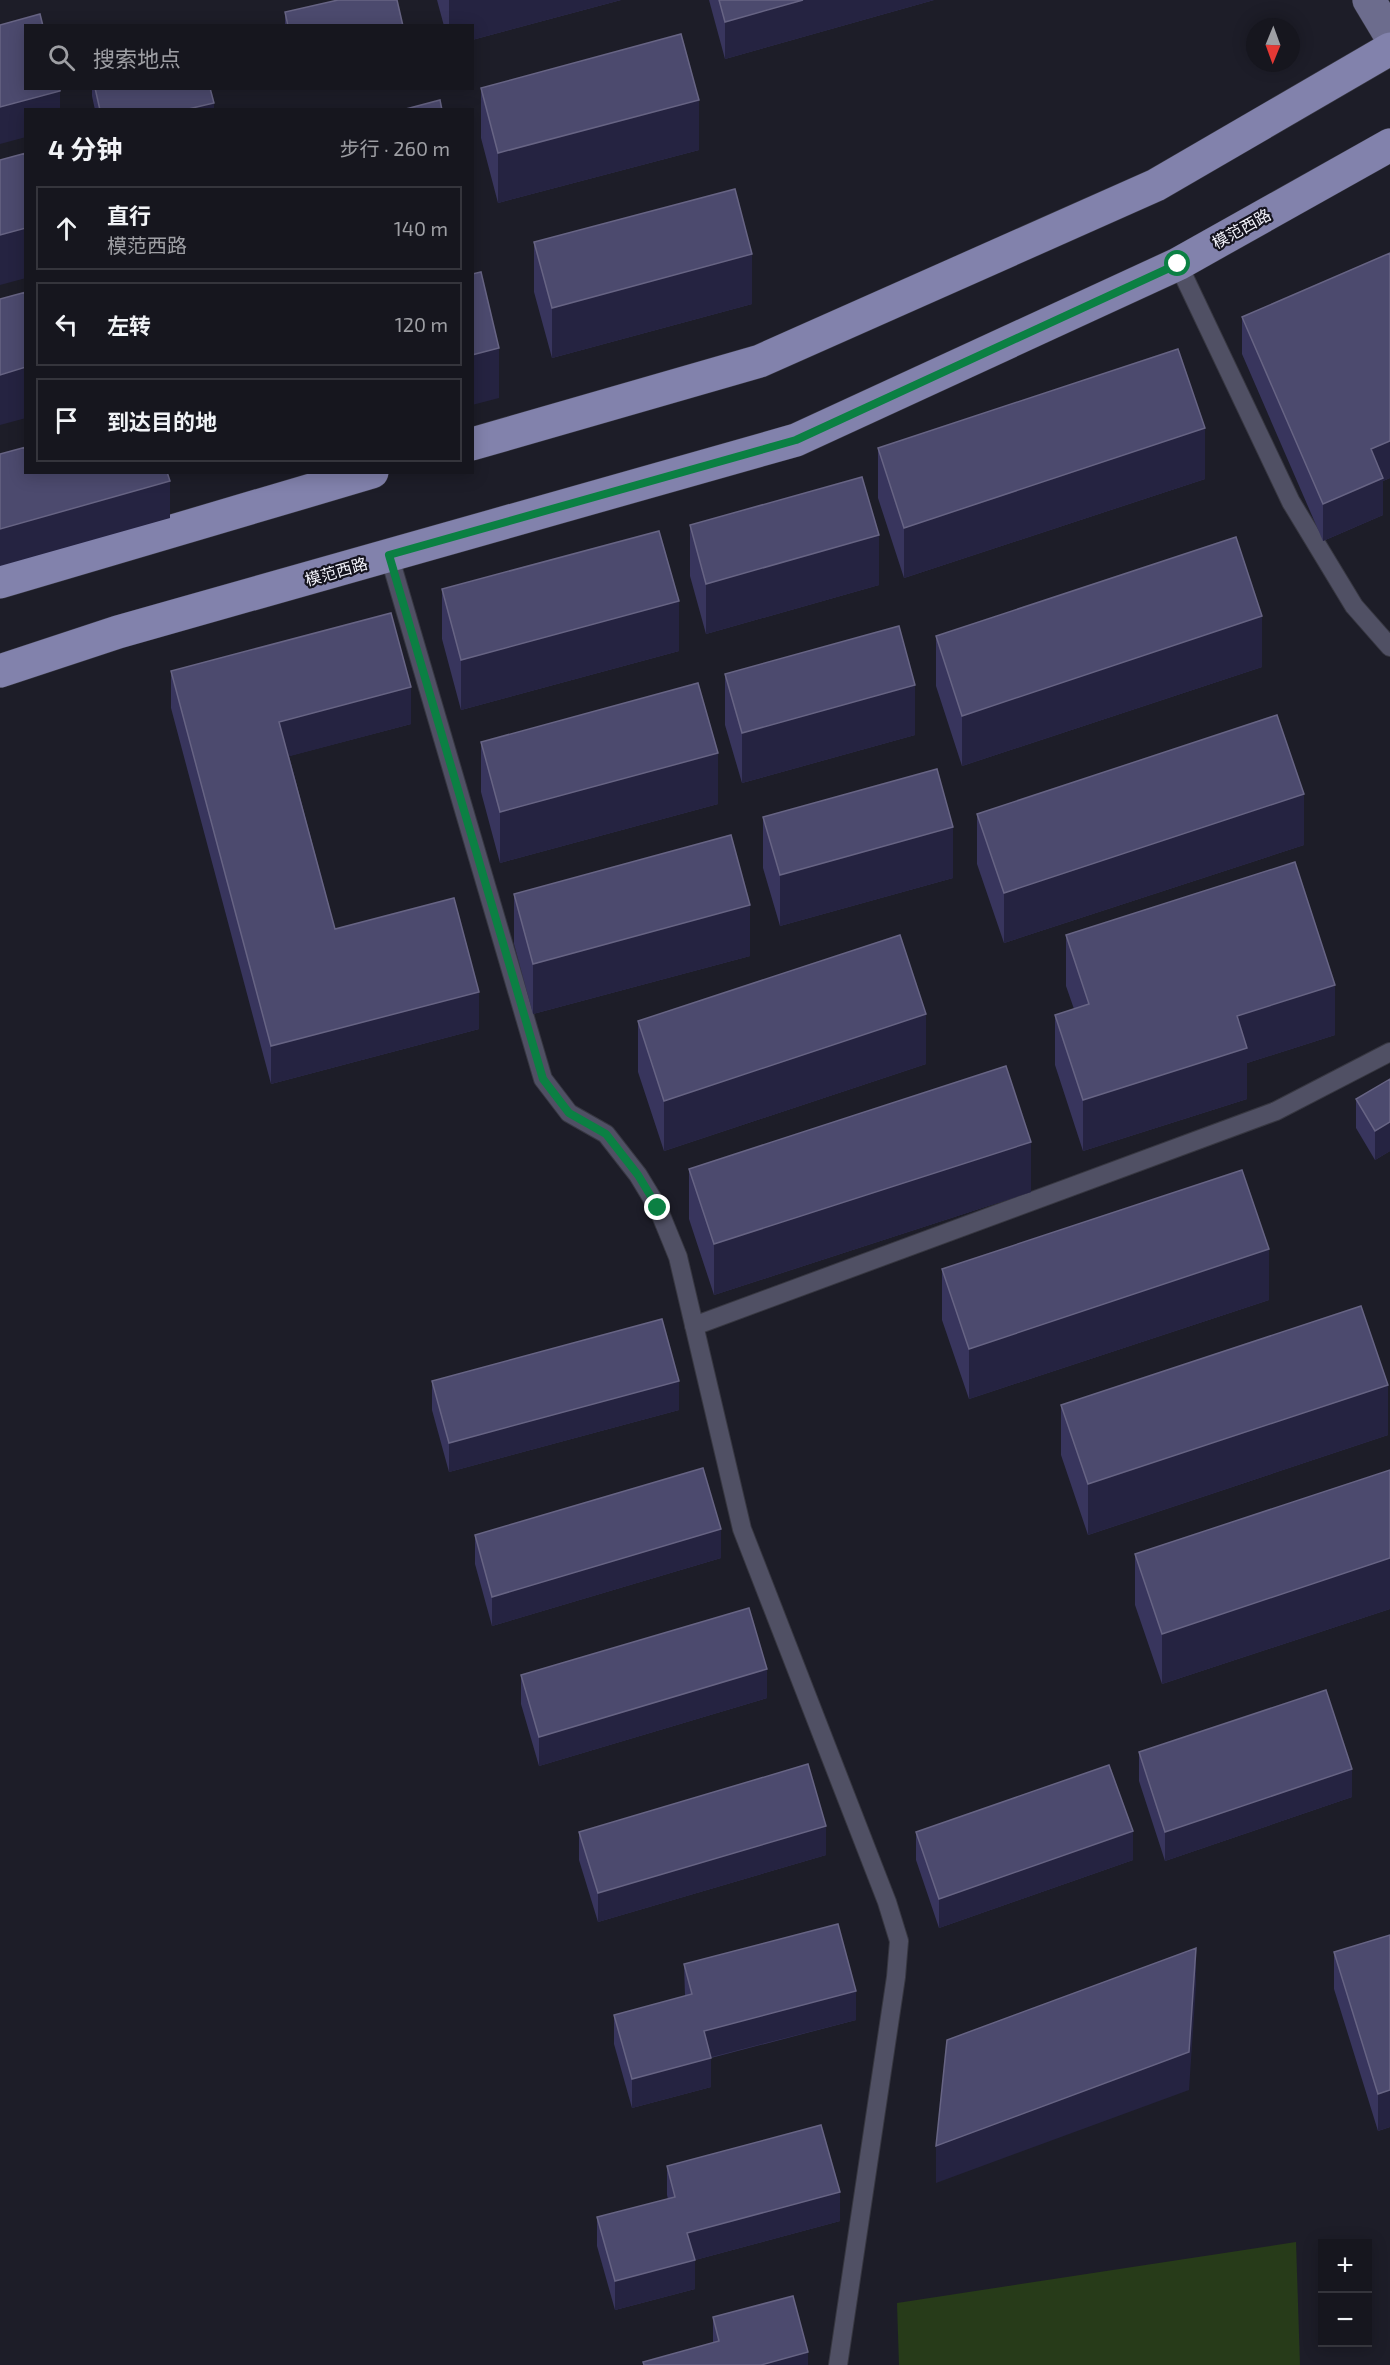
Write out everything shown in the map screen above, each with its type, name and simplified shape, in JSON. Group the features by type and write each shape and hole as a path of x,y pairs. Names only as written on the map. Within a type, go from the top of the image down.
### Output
{"main road":[{"path":"474,443 760,361 1156,185 1390,49"},
{"name":"模范西路","path":"0,671 118,632 796,440 1178,264 1390,145"},
{"path":"0,582 365,474"}],"street":[{"path":"1369,0 1390,35"}],"lane":[{"path":"1178,264 1291,502 1354,606 1390,647"},
{"path":"389,555 543,1079 569,1113 606,1134 638,1175 658,1208 678,1257 742,1529 883,1892 899,1941 896,1977 838,2365"},
{"path":"694,1326 1276,1111 1390,1052"}],"green space":[{"path":"1296,2242 1300,2365 899,2365 897,2303"}],"building":[{"path":"338,0 397,0 403,24 288,24 285,12"},
{"path":"719,0 803,0 725,22"},
{"path":"40,14 42,24 24,24 24,90 60,91 0,107 0,25"},
{"path":"681,34 699,100 498,153 481,88"},
{"path":"95,90 211,90 214,103 193,108 100,108"},
{"path":"440,100 442,108 410,108"},
{"path":"24,154 24,229 0,235 0,160"},
{"path":"735,189 752,254 552,308 534,242"},
{"path":"1390,253 1390,441 1371,449 1383,478 1323,504 1242,317"},
{"path":"481,272 499,348 474,354 474,274"},
{"path":"24,293 24,368 0,375 0,299"},
{"path":"1178,349 1205,428 904,528 878,448"},
{"path":"24,448 24,474 168,474 170,481 0,529 0,454"},
{"path":"862,477 879,535 706,584 690,525"},
{"path":"659,531 679,601 461,660 442,589"},
{"path":"1236,537 1262,616 962,716 936,636"},
{"path":"391,613 411,687 279,722 335,929 454,898 479,992 271,1046 171,671"},
{"path":"899,626 915,685 742,733 725,674"},
{"path":"698,683 718,753 500,812 481,742"},
{"path":"1277,715 1304,794 1004,893 977,814"},
{"path":"937,769 953,827 780,875 763,817"},
{"path":"731,835 750,905 533,964 514,894"},
{"path":"1295,862 1335,985 1237,1016 1247,1048 1083,1100 1055,1015 1089,1004 1066,935"},
{"path":"900,935 926,1014 664,1101 638,1021"},
{"path":"1006,1066 1031,1142 714,1244 689,1169"},
{"path":"1390,1079 1390,1122 1375,1131 1356,1099"},
{"path":"1242,1170 1269,1249 969,1349 942,1269"},
{"path":"1361,1306 1388,1385 1088,1484 1061,1405"},
{"path":"662,1319 679,1381 449,1443 432,1381"},
{"path":"703,1468 721,1529 492,1597 475,1535"},
{"path":"1390,1470 1390,1558 1162,1634 1135,1554"},
{"path":"749,1608 767,1669 539,1737 521,1675"},
{"path":"1326,1690 1352,1769 1165,1832 1139,1752"},
{"path":"808,1764 826,1826 598,1893 579,1832"},
{"path":"1109,1765 1133,1831 939,1899 916,1832"},
{"path":"838,1924 856,1991 704,2031 711,2058 632,2079 614,2015 692,1994 684,1964"},
{"path":"1390,1935 1390,2090 1378,2094 1334,1952"},
{"path":"1196,1948 1189,2052 936,2146 947,2040"},
{"path":"821,2125 840,2192 687,2233 695,2260 615,2281 597,2217 675,2197 667,2166"},
{"path":"793,2296 808,2352 761,2365 644,2365 643,2362 719,2341 713,2317"}],"route":[{"path":"658,1208 638,1175 606,1134 569,1113 543,1079 389,555 796,440 1178,264"}]}
